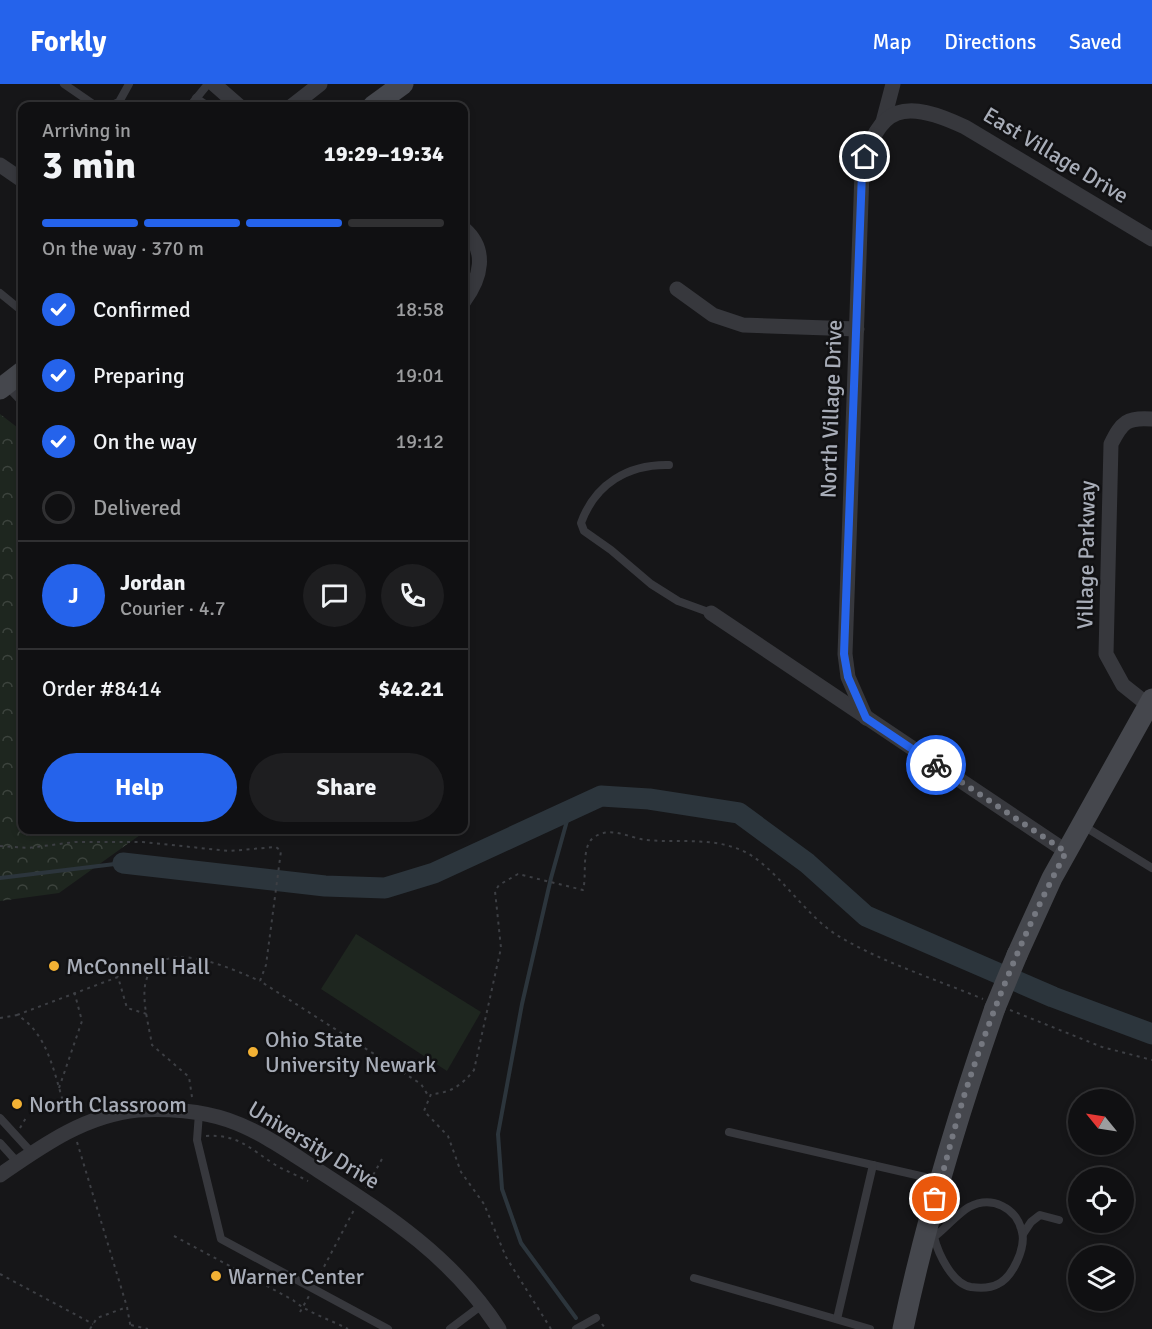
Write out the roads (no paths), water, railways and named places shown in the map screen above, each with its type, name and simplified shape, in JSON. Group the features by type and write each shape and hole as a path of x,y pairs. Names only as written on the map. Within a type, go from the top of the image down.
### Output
{"street":[{"path":"297,102 320,84"},
{"path":"378,102 403,84"},
{"path":"883,122 893,84"},
{"path":"215,85 234,102"},
{"name":"North Village Drive","path":"866,718 848,677 844,654 862,172 868,143 883,122 899,112"},
{"name":"East Village Drive","path":"899,112 934,113 965,127 1152,239"},
{"path":"0,165 18,177"},
{"path":"468,235 479,251 481,267 468,296"},
{"path":"677,289 713,315 743,325 857,329"},
{"path":"3,387 18,375"},
{"name":"Village Parkway","path":"1151,704 1123,685 1106,654 1111,444 1120,426 1135,418 1152,420"},
{"path":"711,614 1066,852"},
{"path":"903,1329 964,1094 994,1005 1066,852 1151,704"},
{"name":"University Drive","path":"0,1175 32,1153 87,1122 138,1110 199,1113 229,1120 264,1136 357,1204 395,1220 436,1255 483,1305 499,1329"}],"lane":[{"path":"64,84 90,102"},
{"path":"119,102 129,84"},
{"path":"193,102 215,85"},
{"path":"196,98 202,102"},
{"path":"0,293 18,307"},
{"path":"3,387 18,399"},
{"path":"669,465 638,466 621,475 595,495 581,523 584,531 611,550 651,584 678,602 711,614"},
{"path":"1082,825 1152,868"},
{"path":"199,1113 197,1136 221,1239 388,1329"},
{"path":"0,1118 32,1153"},
{"path":"729,1132 940,1181"},
{"path":"0,1143 18,1163"},
{"path":"837,1319 873,1165"},
{"path":"1023,1234 1018,1220 1006,1206 995,1202 968,1208 929,1235 955,1277 968,1287 983,1287 999,1284 1010,1273 1017,1259 1023,1234 1031,1222 1040,1215 1059,1220"},
{"path":"694,1278 870,1329"},
{"path":"450,1329 483,1305"},
{"path":"576,1329 596,1318"}],"waterway":[{"path":"123,863 325,886 385,888 434,873 601,796 649,799 739,813 807,863 866,916 1053,997 1152,1034"},
{"path":"570,810 551,878 522,1004 498,1134 502,1189 521,1243 576,1318"},
{"path":"0,878 123,863"}],"place":[{"name":"McConnell Hall","path":"54,966"},
{"name":"Ohio State University Newark","path":"253,1052"},
{"name":"North Classroom","path":"17,1104"},
{"name":"Warner Center","path":"216,1276"}]}
